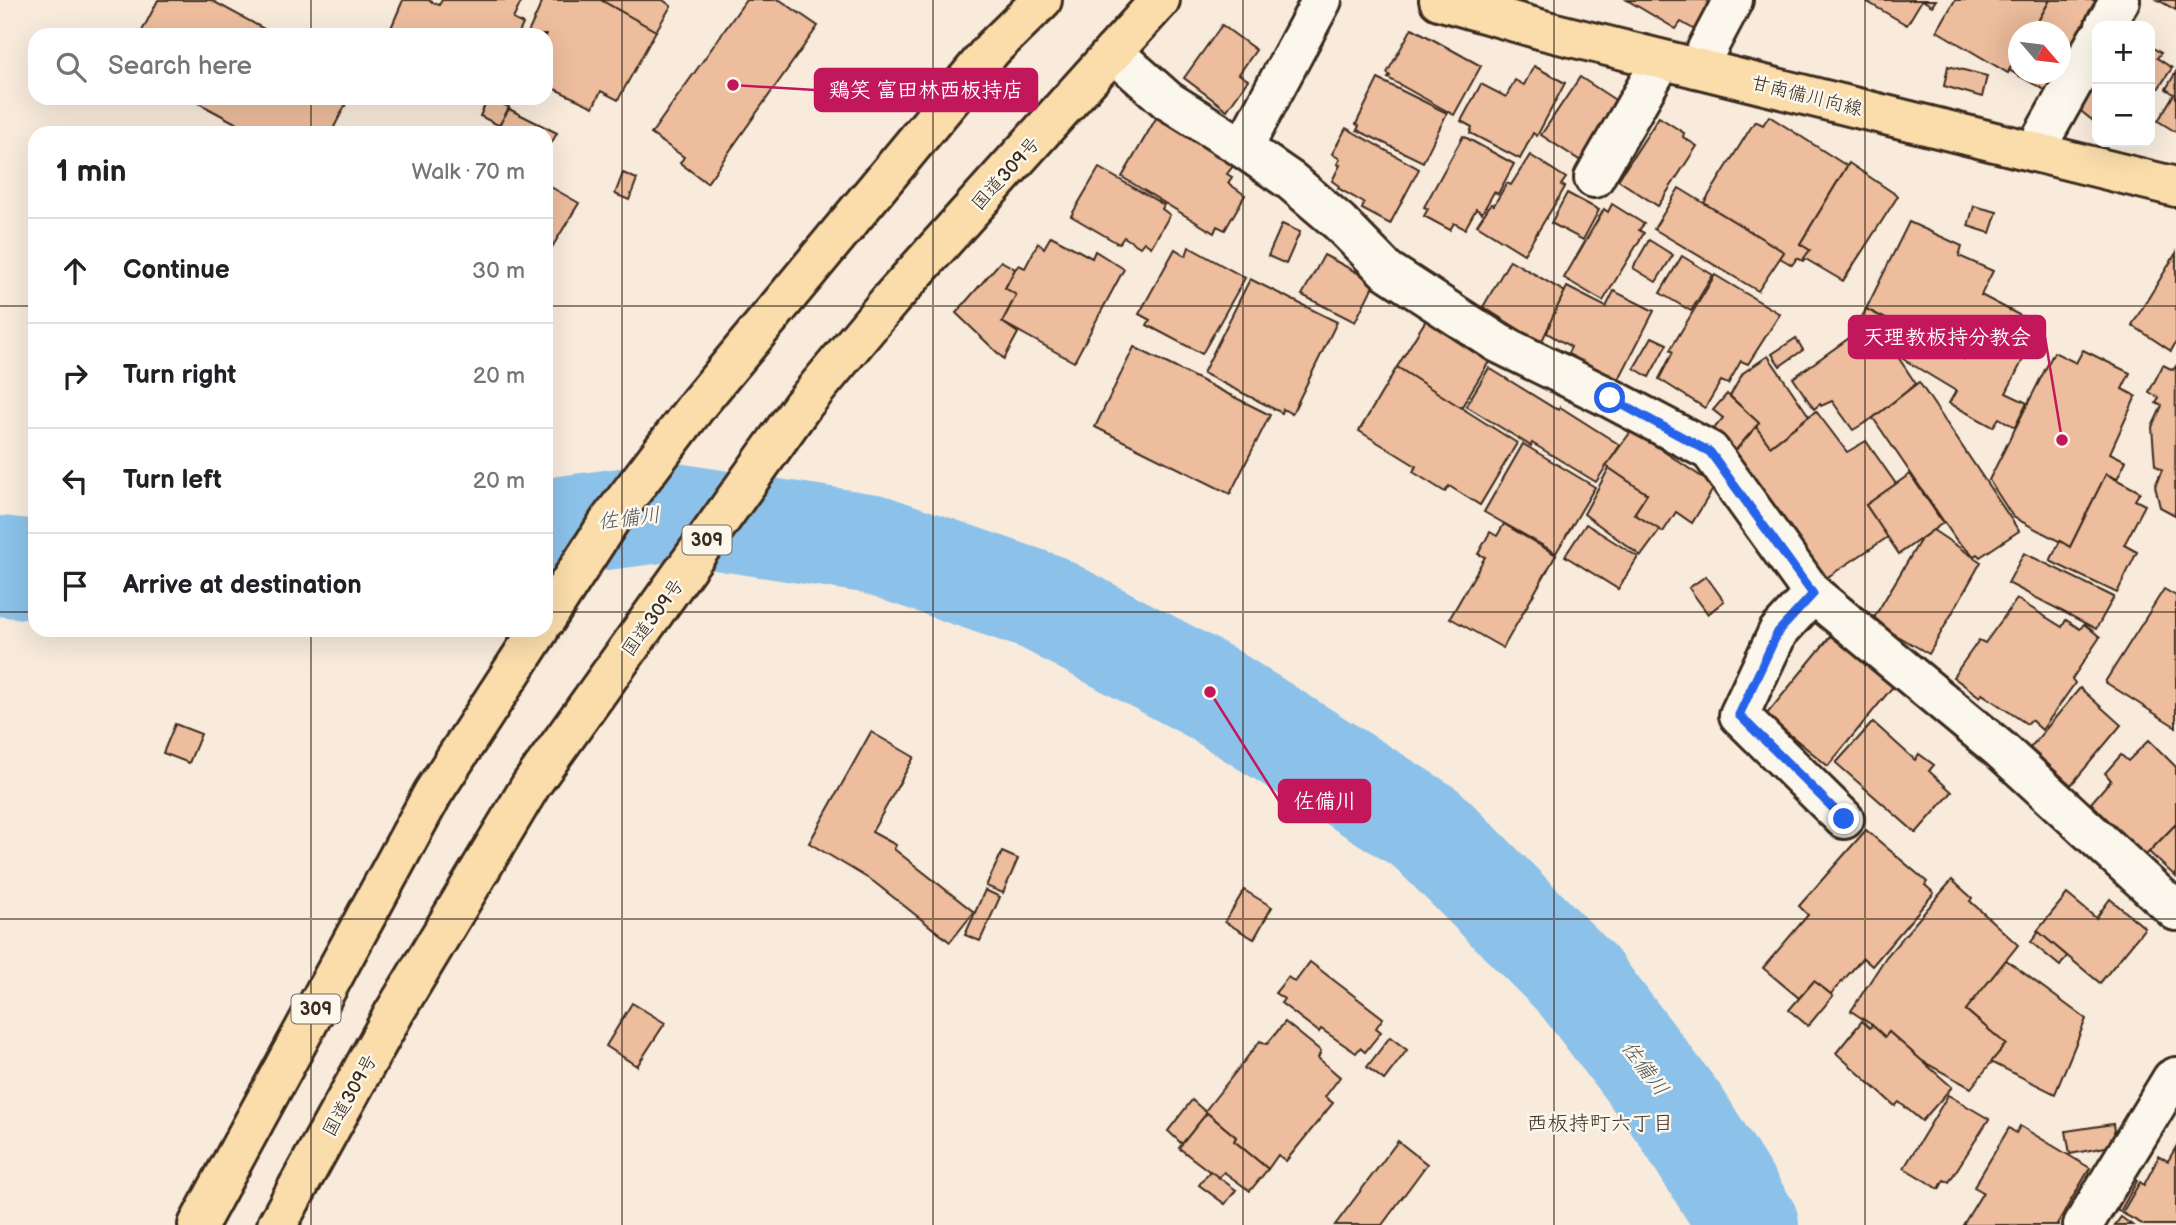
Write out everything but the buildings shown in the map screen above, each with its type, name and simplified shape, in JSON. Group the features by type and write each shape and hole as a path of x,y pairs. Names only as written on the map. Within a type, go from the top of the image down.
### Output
{"main road":[{"path":"553,609 610,520 674,436 993,48 1042,0"},
{"name":"国道309号","path":"277,1225 394,1013 531,785 802,406 891,299 1160,0"},
{"name":"甘南備川向線","path":"1439,0 1543,30 2176,187"},
{"name":"309","path":"198,1225 433,793 534,637"}],"street":[{"path":"1243,148 1322,0"},
{"path":"1594,178 1680,64 1733,0"},
{"path":"2108,21 2120,0"},
{"path":"2034,152 2092,49"},
{"path":"1113,52 1167,100 1291,181 1339,222 1386,270 1498,342 1710,452 1813,594 2001,750 2176,911"},
{"path":"1813,594 1778,632 1739,715 1844,819"},
{"path":"2083,1225 2172,1079 2176,1077"}],"waterway":[{"name":"佐備川","path":"553,527 667,512 873,544 1041,602 1210,692 1426,828 1578,981 1680,1115 1749,1225"},
{"name":"佐備川","path":"0,566 28,569"}],"place":[{"name":"鶏笑 富田林西板持店","path":"733,85"},
{"name":"天理教板持分教会","path":"2062,440"},
{"name":"佐備川","path":"1210,692"}],"district":[{"name":"西板持町六丁目","path":"1600,1123"}],"route":[{"path":"1610,398 1710,452 1813,594 1778,632 1739,715 1844,819"}]}
